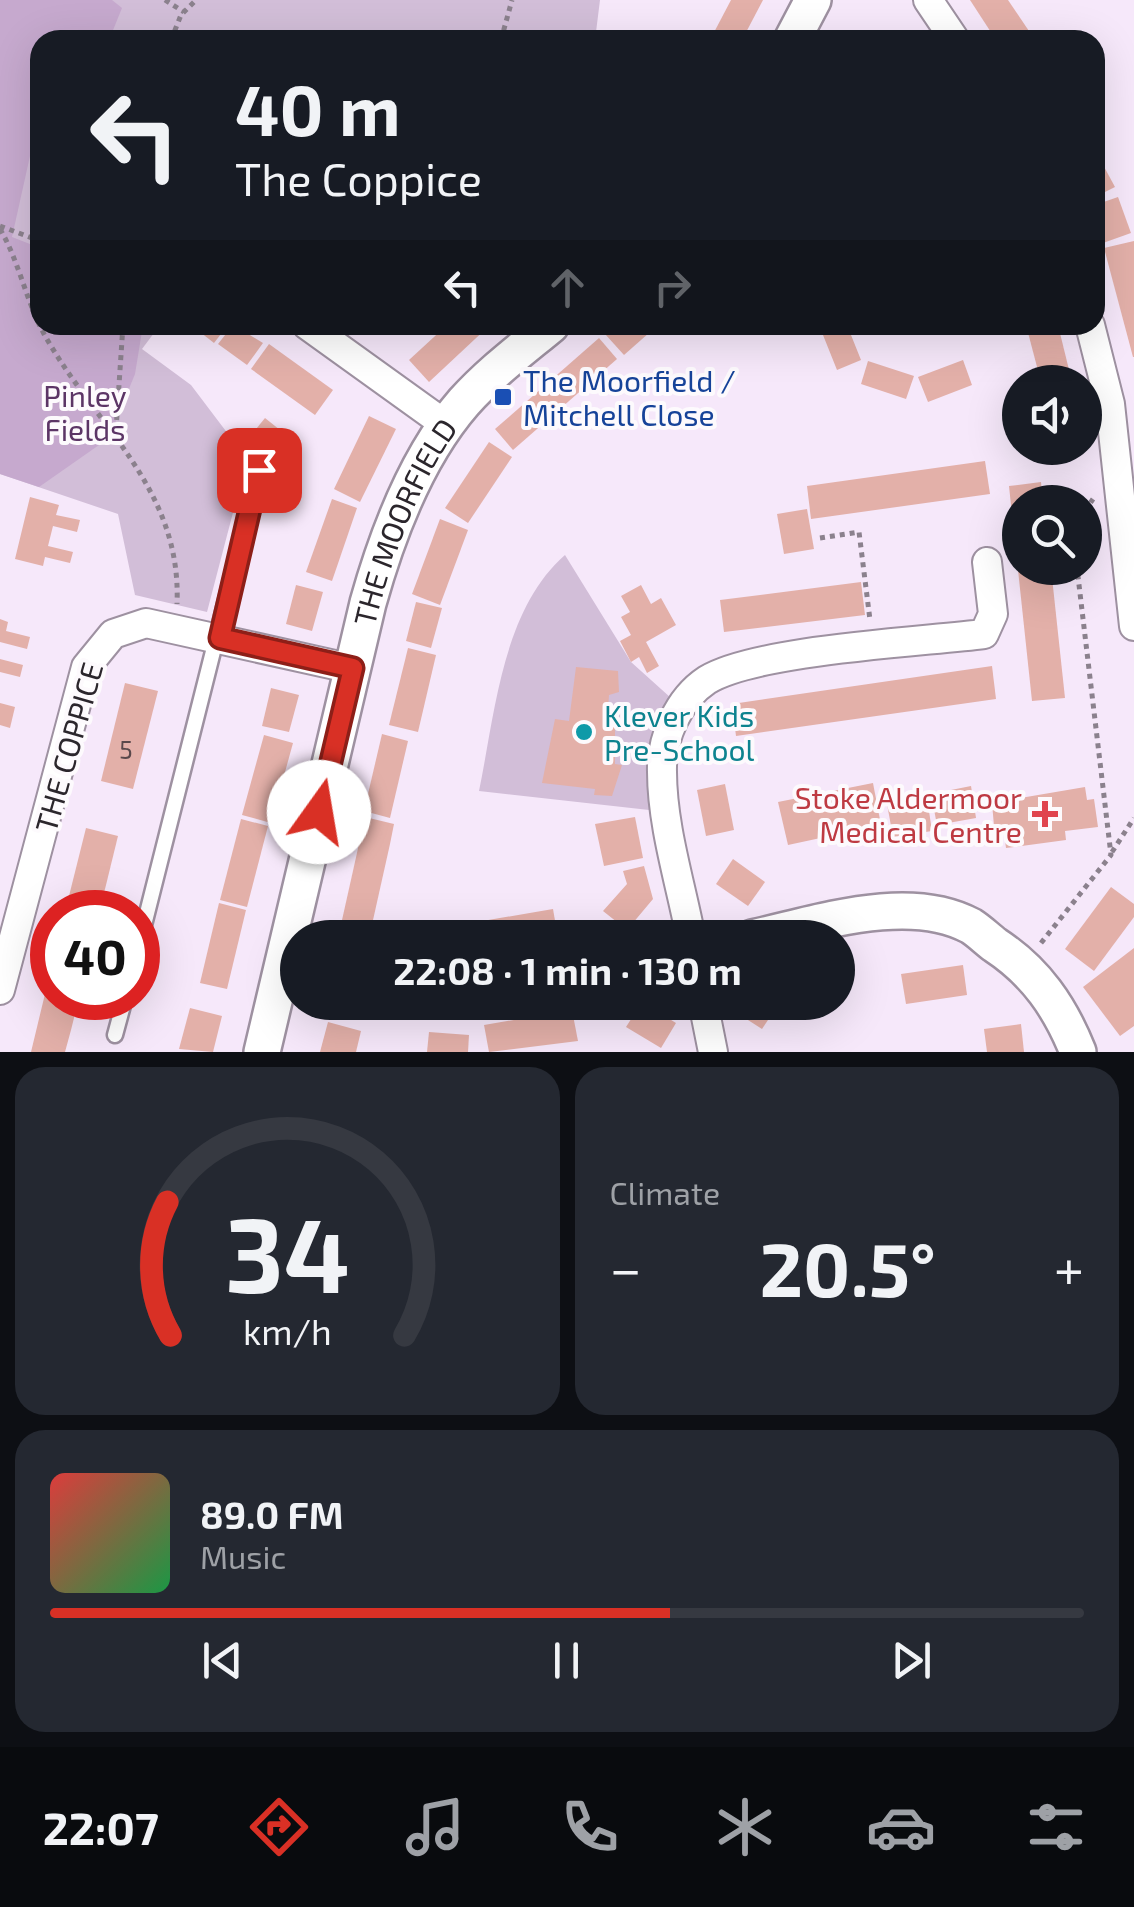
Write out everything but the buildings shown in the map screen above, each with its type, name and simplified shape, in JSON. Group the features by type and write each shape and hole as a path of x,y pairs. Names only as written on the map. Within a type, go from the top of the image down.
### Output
{"street":[{"path":"797,30 813,0"},
{"path":"928,0 948,30"},
{"path":"321,335 446,424"},
{"name":"THE MOORFIELD","path":"299,920 353,668 387,544 446,424 502,366 540,335"},
{"path":"1093,335 1110,404 1134,626"},
{"path":"687,920 661,771 673,722 685,700 726,670 984,634 994,614 987,562"},
{"name":"THE COPPICE","path":"0,990 86,667 96,650 128,627 146,623 353,668"},
{"path":"846,920 922,913 972,927 1024,966 1058,1008 1078,1052"},
{"name":"THE MOORFIELD","path":"262,1052 280,992"},
{"path":"707,1020 713,1052"}],"lane":[{"path":"153,890 220,638 259,470"},
{"path":"115,1035 119,1020"}],"path":[{"path":"165,0 184,12"},
{"path":"176,30 184,12 196,0"},
{"path":"504,30 512,0"},
{"path":"0,227 30,238"},
{"path":"0,227 30,301"},
{"path":"44,335 77,387 116,433 151,488 176,574 176,627"},
{"path":"116,433 123,335"},
{"path":"820,538 858,532 874,648"},
{"path":"1079,585 1111,855"},
{"path":"1024,966 1111,855 1134,818"}],"green space":[{"name":"Pinley Fields","path":"0,0 600,0 596,30 30,30 30,335 152,335 142,349 191,385 247,459 207,612 135,595 118,514 0,474"},
{"path":"0,0 112,0 122,8 113,30 30,30 30,156 12,237 30,244 30,335 141,335 135,374 109,438 39,487 0,474"},
{"path":"565,555 631,662 681,707 667,812 479,791 504,665 514,634 527,604"}],"place":[{"name":"The Moorfield / Mitchell Close","path":"503,397"},
{"name":"Klever Kids Pre-School","path":"584,732"},
{"name":"Stoke Aldermoor Medical Centre","path":"1045,814"}],"route":[{"path":"259,470 220,638 353,668 319,812"}]}
